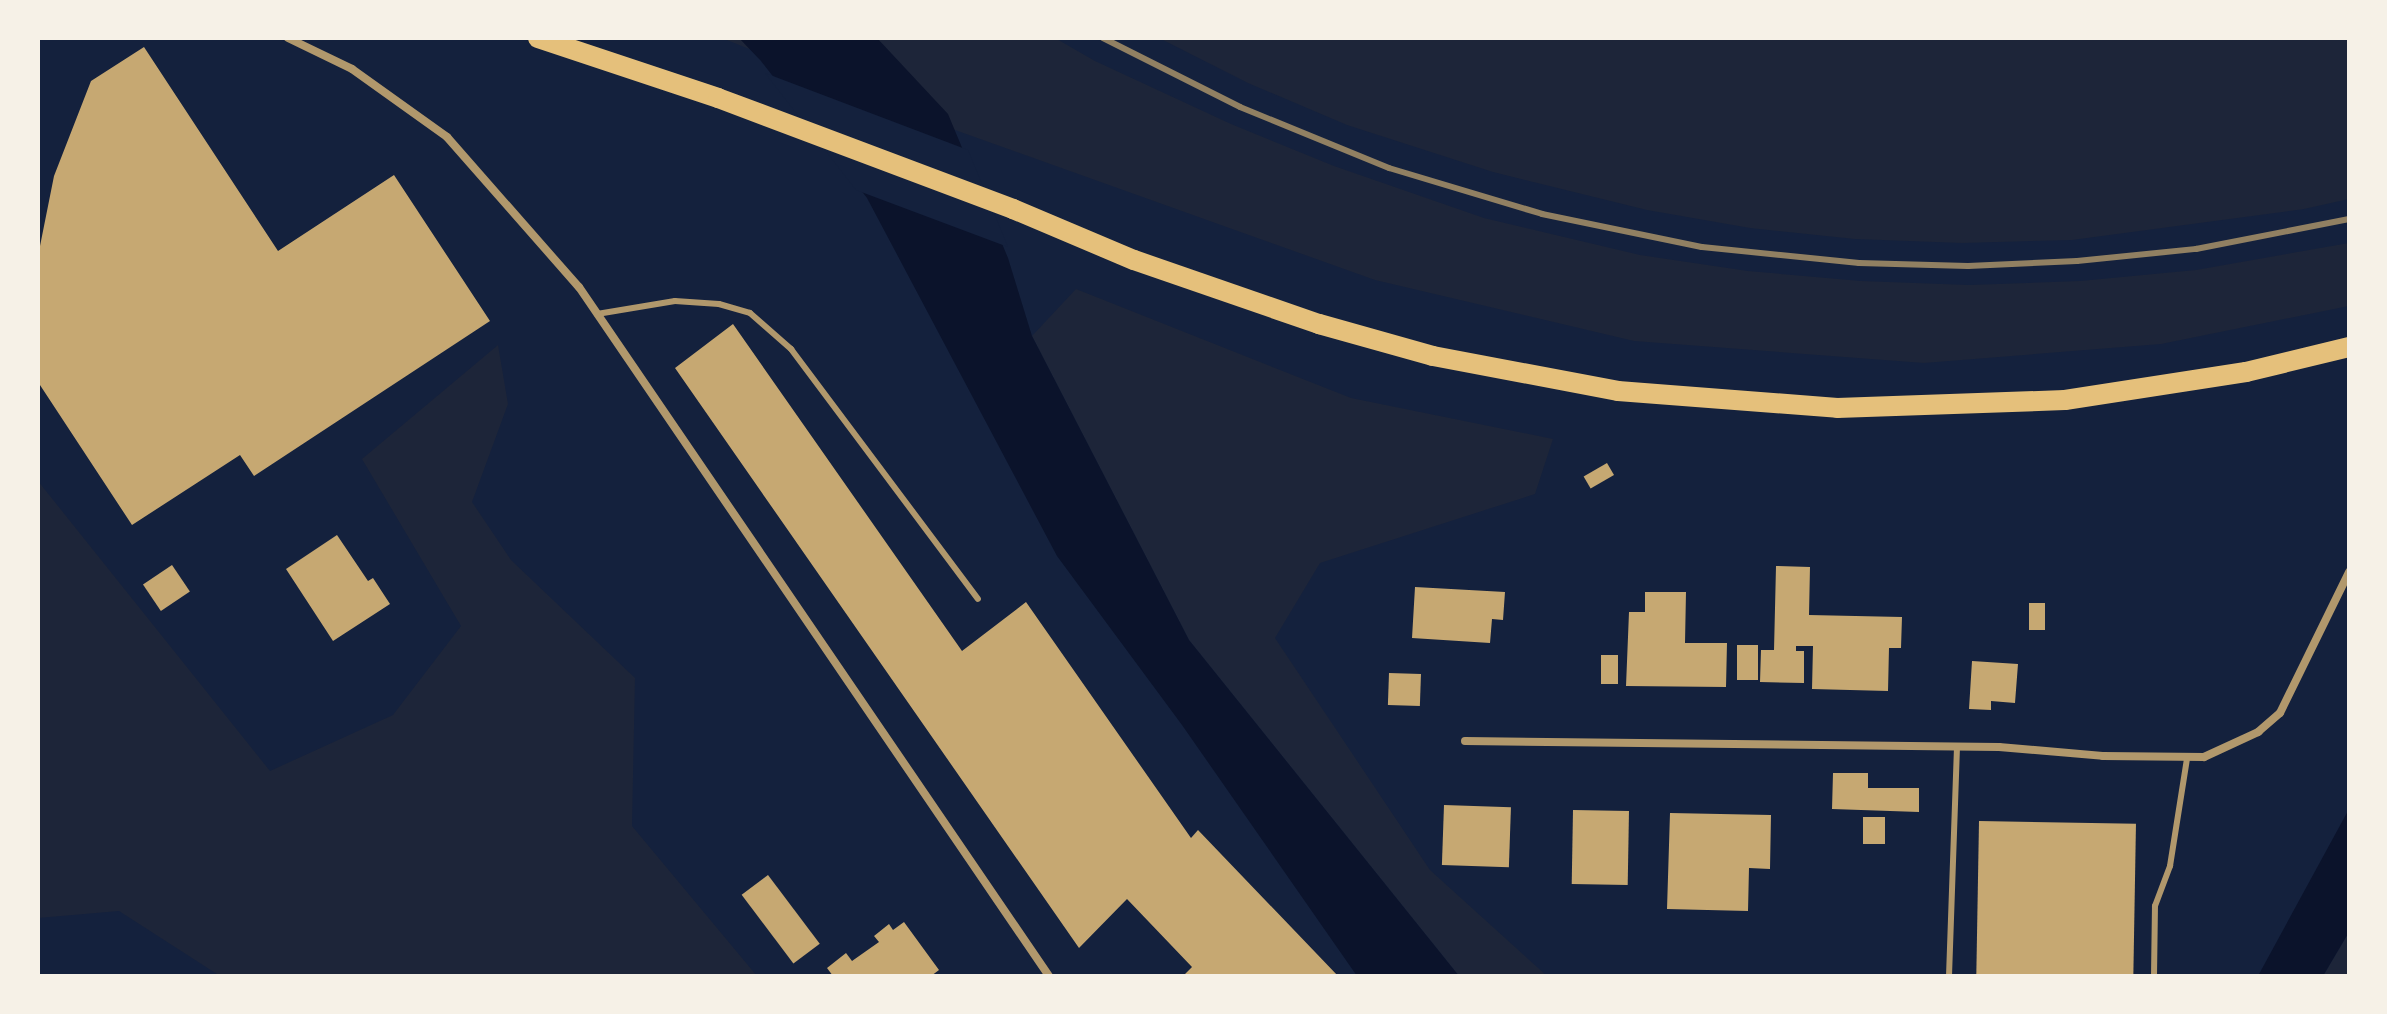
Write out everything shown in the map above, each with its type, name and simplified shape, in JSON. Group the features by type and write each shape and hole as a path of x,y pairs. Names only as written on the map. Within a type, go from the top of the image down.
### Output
{"main road":[{"path":"538,38 718,98 1013,209 1147,265 1333,328 1433,356 1618,391 1837,408 2065,400 2230,375 2349,347"}],"street":[{"path":"288,38 352,69 447,137 579,287 1049,976"},
{"path":"1465,741 1957,747 2187,759 2204,757 2258,732 2280,713 2349,572"}],"lane":[{"path":"597,314 675,301 719,304 750,313 791,349 978,599"},
{"path":"1949,976 1957,747"},
{"path":"2154,976 2155,906 2170,866 2187,759"}],"shaded area":[{"path":"722,38 1055,38 1095,61 1231,124 1334,166 1484,218 1640,255 1748,271 1861,281 1969,285 2080,281 2196,270 2349,243 2349,306 2161,344 1924,363 1634,341 1375,280 913,115"},
{"path":"739,38 877,38 948,114 1008,258 1032,336 1189,640 1459,976 1357,976 1182,725 1057,556 867,198 761,61"},
{"path":"1159,38 2349,38 2349,199 2304,209 2072,240 1962,243 1855,239 1750,228 1647,210 1493,172 1347,125 1248,83"},
{"path":"1076,289 1351,398 1553,439 1535,494 1320,563 1275,638 1430,870 1547,976 1459,976 1189,640 1032,336"},
{"path":"498,345 508,404 472,502 511,560 635,678 632,826 757,976 220,976 119,911 38,918 38,481 270,771 393,715 461,626 362,459"},
{"path":"2349,809 2349,932 2323,976 2258,976"},
{"path":"2349,932 2349,976 2323,976"}],"pier":[{"path":"765,73 968,150 1008,247 856,190"}],"building":[{"path":"144,47 278,251 394,175 490,321 254,476 240,455 132,525 38,382 38,256 54,176 91,81"},
{"path":"733,324 962,651 1026,602 1191,838 1198,830 1338,976 1183,976 1192,967 1127,899 1079,948 675,368"},
{"path":"1607,463 1614,475 1591,489 1584,476"},
{"path":"337,535 368,581 373,578 390,604 333,641 286,569"},
{"path":"172,565 190,592 161,611 143,585"},
{"path":"1776,566 1810,567 1809,615 1902,617 1901,648 1889,648 1888,691 1812,689 1813,646 1796,646 1796,651 1804,651 1804,683 1760,682 1761,650 1774,650"},
{"path":"1415,587 1505,592 1503,620 1492,619 1490,643 1412,638"},
{"path":"1645,592 1686,592 1685,643 1727,643 1726,687 1626,686 1629,612 1645,612"},
{"path":"2029,603 2045,603 2045,630 2029,630"},
{"path":"1737,645 1758,645 1758,680 1737,680"},
{"path":"1601,655 1618,655 1618,684 1601,684"},
{"path":"1972,661 2018,664 2015,703 1991,701 1991,710 1969,709"},
{"path":"1389,673 1421,674 1420,706 1388,705"},
{"path":"1833,773 1868,773 1868,788 1919,788 1919,812 1832,809"},
{"path":"1444,805 1511,807 1509,867 1442,865"},
{"path":"1573,810 1629,811 1628,885 1572,884"},
{"path":"1670,813 1771,815 1770,869 1749,868 1748,911 1667,909"},
{"path":"1863,817 1885,817 1885,844 1863,844"},
{"path":"1979,821 2136,824 2133,976 1976,976"},
{"path":"768,875 820,944 793,964 742,895"},
{"path":"904,922 939,970 931,976 833,976 827,968 846,953 852,961 879,942 874,936 889,924 893,930"}],"railway":[{"path":"1103,38 1240,107 1389,168 1542,214 1702,247 1859,263 1968,266 2077,261 2196,249 2349,219"}]}
